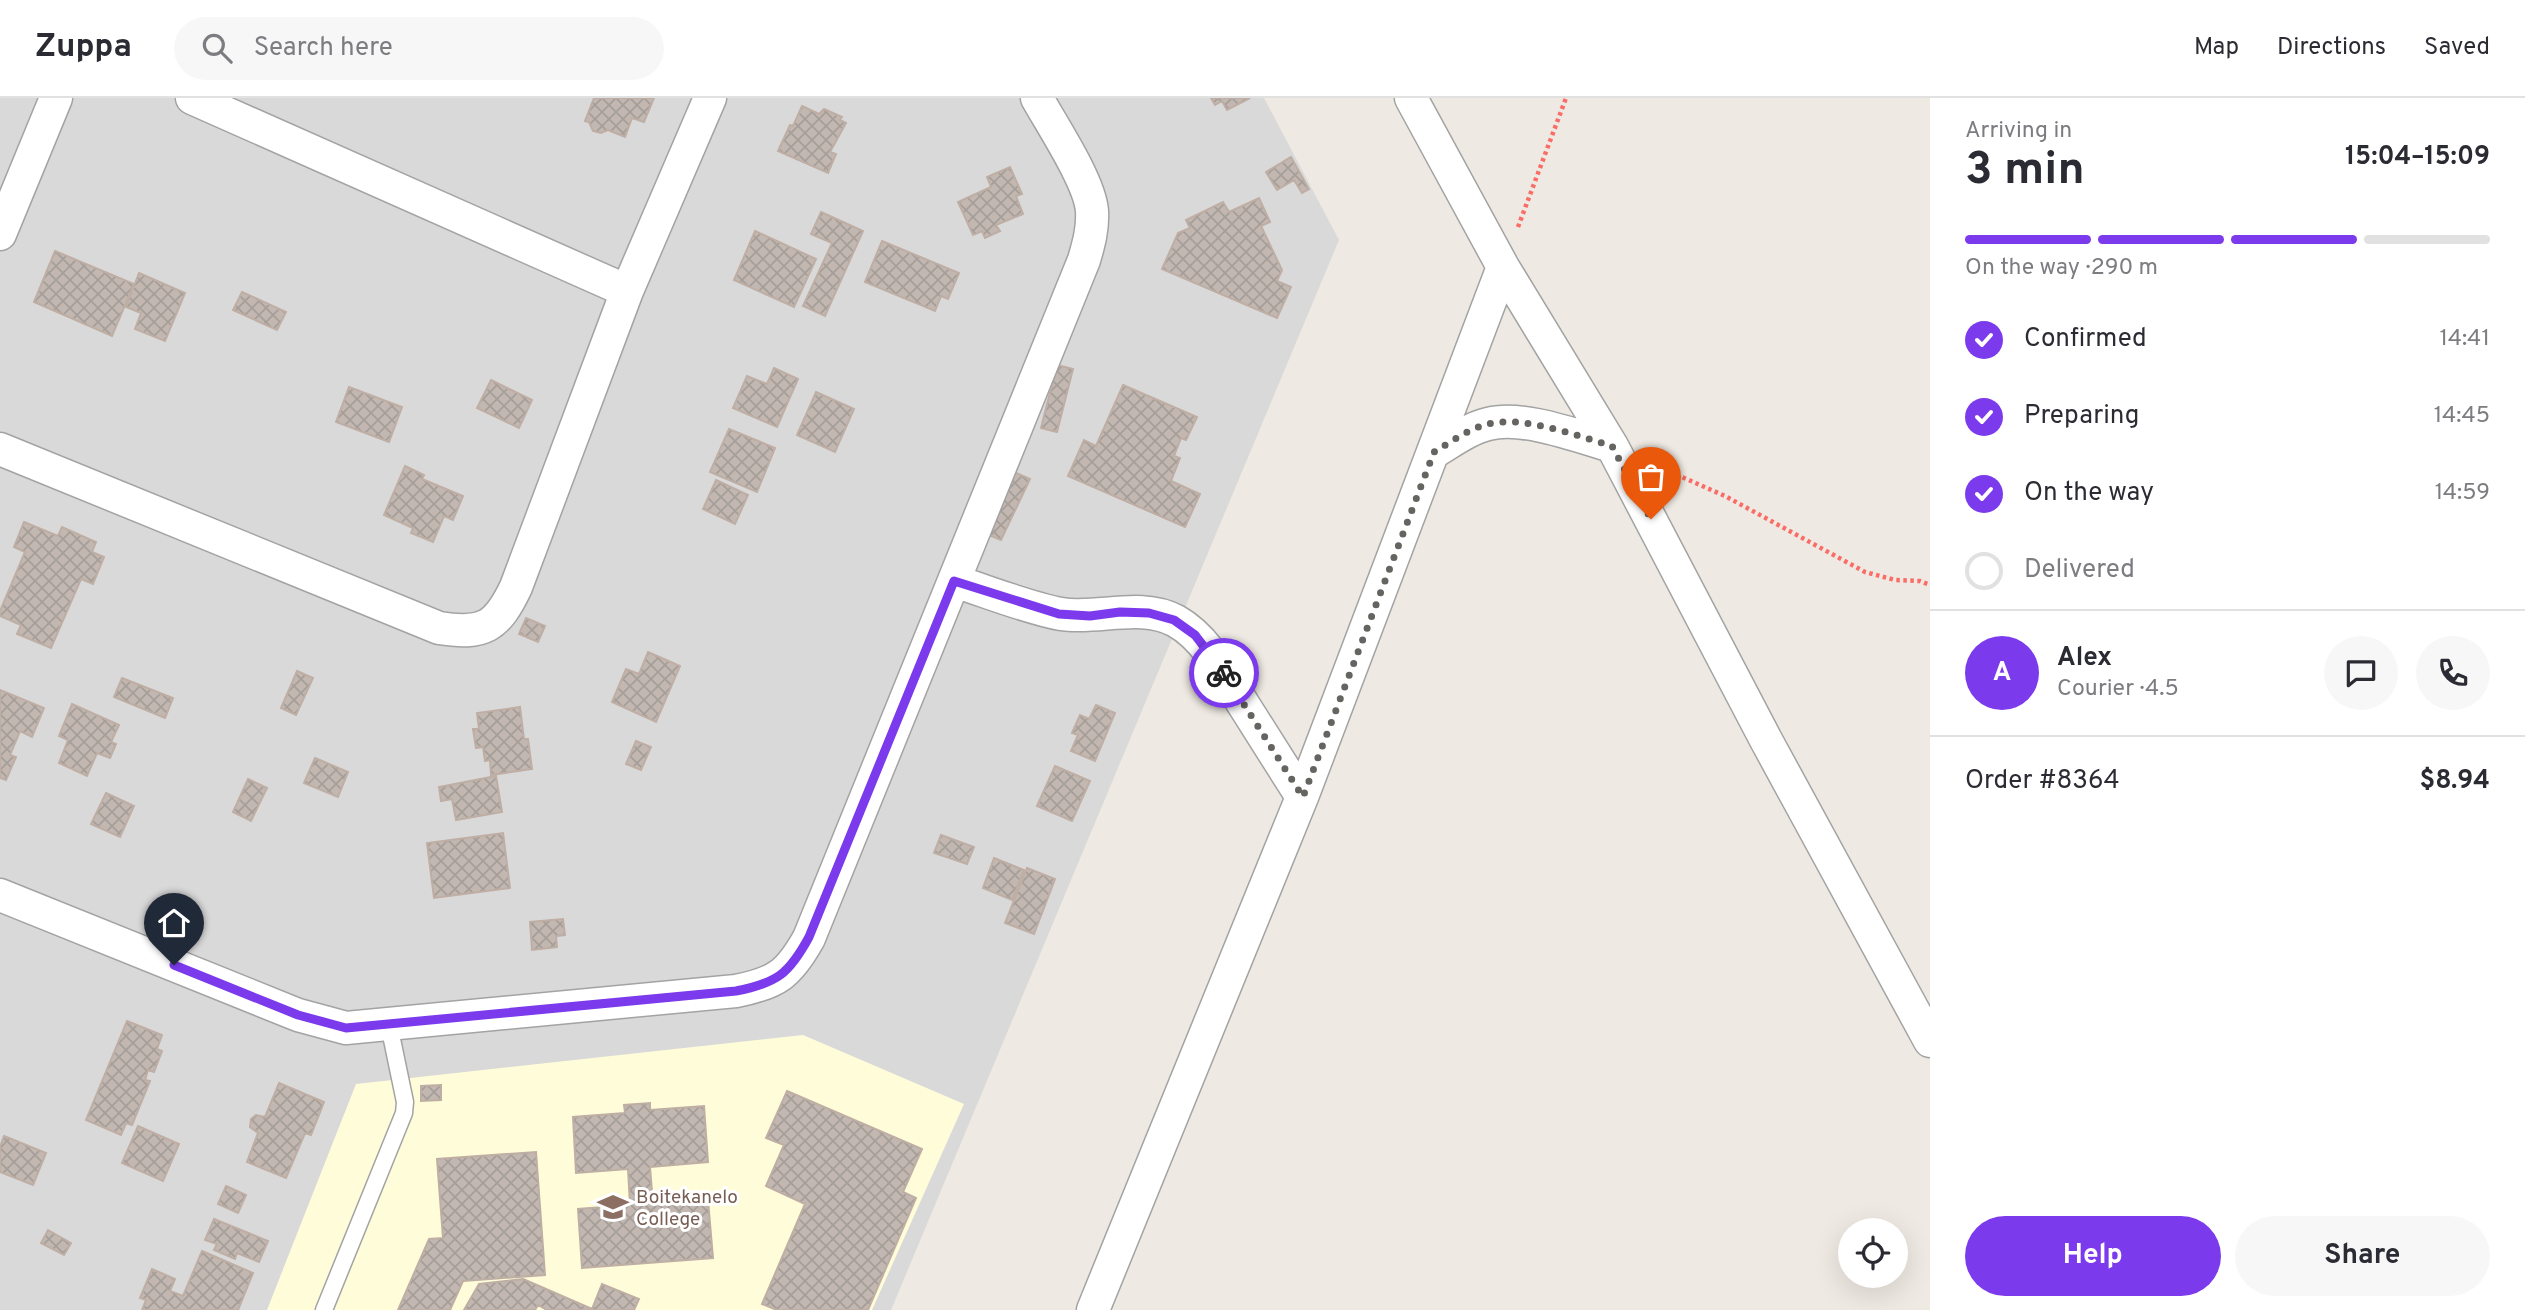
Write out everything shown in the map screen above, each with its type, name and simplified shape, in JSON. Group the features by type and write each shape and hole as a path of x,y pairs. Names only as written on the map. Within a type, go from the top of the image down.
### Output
{"street":[{"path":"0,234 56,98"},
{"path":"192,98 627,291"},
{"path":"0,449 439,628 465,632 488,625 504,612 516,587 627,291 710,98"},
{"path":"0,895 298,1015 346,1028 736,991 779,977 796,961 809,937 1084,260 1092,233 1092,209 1087,190 1037,98"},
{"path":"1411,98 1503,267 1612,446 1766,740 1930,1041"},
{"path":"1093,1310 1303,797 1503,267"},
{"path":"1434,452 1473,429 1490,423 1513,422 1612,446"},
{"path":"954,581 1059,614 1090,616 1120,612 1149,613 1174,620 1195,635 1217,661 1303,797"}],"lane":[{"path":"324,1310 404,1113 405,1102 389,1024"}],"path":[{"path":"1503,267 1566,98"},
{"path":"1612,446 1725,496 1865,572 1895,580 1930,584"}],"shaded area":[{"path":"0,98 1264,98 1339,240 891,1310 0,1310"},
{"name":"Boitekanelo College","path":"803,1035 964,1104 872,1310 267,1310 356,1084"}],"building":[{"path":"594,98 654,98 644,122 632,118 625,137 608,130 601,133 593,131 589,122 585,121"},
{"path":"1211,98 1250,98 1227,110 1222,101 1215,105"},
{"path":"802,106 819,114 824,109 842,117 840,120 846,123 830,152 836,154 828,173 778,151"},
{"path":"1291,157 1309,189 1302,193 1294,180 1277,190 1266,172"},
{"path":"1010,167 1022,194 1016,196 1023,214 996,225 1000,231 985,238 982,231 973,235 958,202 991,187 987,177"},
{"path":"1259,198 1270,222 1261,226 1282,270 1277,281 1291,287 1277,318 1162,269 1178,233 1190,228 1186,220 1223,202 1229,212"},
{"path":"821,212 863,231 825,316 803,306 832,243 811,234"},
{"path":"755,231 816,259 794,307 734,280"},
{"path":"882,241 959,273 948,299 941,296 935,311 865,282"},
{"path":"55,251 134,284 112,336 34,302"},
{"path":"139,273 185,293 165,341 135,329 141,313 126,307"},
{"path":"242,292 286,312 277,330 233,310"},
{"path":"1057,365 1073,369 1057,432 1041,428"},
{"path":"774,368 798,379 777,427 733,408 747,376 767,384"},
{"path":"491,380 532,400 519,428 477,408"},
{"path":"1123,385 1197,417 1186,440 1181,438 1174,456 1180,458 1171,481 1200,494 1185,527 1068,476 1084,440 1096,446"},
{"path":"349,387 402,407 389,442 336,422"},
{"path":"816,392 854,409 835,452 797,435"},
{"path":"729,429 775,448 757,492 710,472"},
{"path":"405,466 424,475 422,479 463,496 453,520 444,516 433,542 411,533 413,528 384,515"},
{"path":"1014,472 1030,479 1001,540 986,534"},
{"path":"716,480 748,495 735,524 703,509"},
{"path":"24,522 58,536 62,527 96,542 92,552 104,557 93,584 81,579 51,648 17,634 21,625 0,616 25,552 14,547"},
{"path":"526,618 545,626 538,642 519,634"},
{"path":"648,652 680,666 656,722 612,702 626,669 639,674"},
{"path":"297,671 313,678 296,715 281,708"},
{"path":"122,678 173,698 165,718 114,697"},
{"path":"0,690 44,708 32,737 20,731 10,755 16,757 6,780 0,778"},
{"path":"72,704 119,725 111,742 116,744 110,758 97,753 87,776 59,763 68,740 59,736"},
{"path":"1096,705 1115,713 1095,761 1071,751 1078,735 1072,733 1080,715 1089,719"},
{"path":"520,707 524,739 528,739 532,769 491,775 490,760 485,761 483,747 476,748 473,729 479,729 477,713"},
{"path":"636,741 651,747 641,770 626,764"},
{"path":"315,758 348,772 338,797 304,783"},
{"path":"1055,766 1090,781 1072,821 1037,806"},
{"path":"496,776 502,812 456,820 452,799 441,801 439,787"},
{"path":"248,779 267,788 251,821 233,812"},
{"path":"106,793 134,806 120,837 91,824"},
{"path":"503,833 510,888 434,898 427,843"},
{"path":"941,835 974,847 967,864 934,853"},
{"path":"994,858 1024,870 1012,900 983,888"},
{"path":"1027,868 1055,879 1034,934 1005,923"},
{"path":"563,919 565,935 556,936 557,947 532,950 530,922"},
{"path":"127,1021 162,1035 157,1049 162,1051 154,1072 148,1070 145,1080 150,1081 132,1125 126,1123 121,1135 86,1120"},
{"path":"279,1083 324,1102 311,1135 305,1133 286,1178 247,1162 258,1133 250,1127 251,1119 256,1115 265,1117"},
{"path":"441,1085 441,1100 421,1101 421,1086"},
{"path":"787,1091 922,1149 903,1192 916,1198 868,1310 777,1310 762,1304 805,1204 766,1186 784,1145 766,1138"},
{"path":"650,1103 650,1110 704,1106 708,1162 650,1167 653,1204 708,1200 713,1258 582,1268 578,1209 630,1205 628,1169 576,1173 573,1117 625,1113 624,1105"},
{"path":"138,1126 179,1144 163,1181 122,1163"},
{"path":"4,1136 46,1153 33,1185 0,1172 0,1147"},
{"path":"536,1152 545,1275 463,1281 450,1310 398,1310 429,1239 443,1238 437,1159"},
{"path":"226,1186 246,1195 238,1213 218,1204"},
{"path":"214,1219 268,1241 259,1262 237,1253 235,1259 214,1250 217,1244 205,1240"},
{"path":"48,1230 71,1243 64,1255 41,1243"},
{"path":"202,1251 253,1273 238,1310 142,1310 146,1300 140,1298 152,1269 175,1279 170,1291 183,1296"},
{"path":"523,1279 592,1309 602,1284 639,1299 634,1310 547,1310 538,1305 535,1310 464,1310 479,1284"}],"way so far":[{"path":"1224,673 1303,797 1434,452 1473,429 1490,423 1513,422 1612,446 1651,519"}],"place":[{"name":"Boitekanelo College","path":"613,1207"}],"route":[{"path":"174,965 298,1015 346,1028 736,991 757,986 779,977 796,961 809,937 954,581 1059,614 1090,616 1120,612 1149,613 1174,620 1195,635 1224,673"}]}
